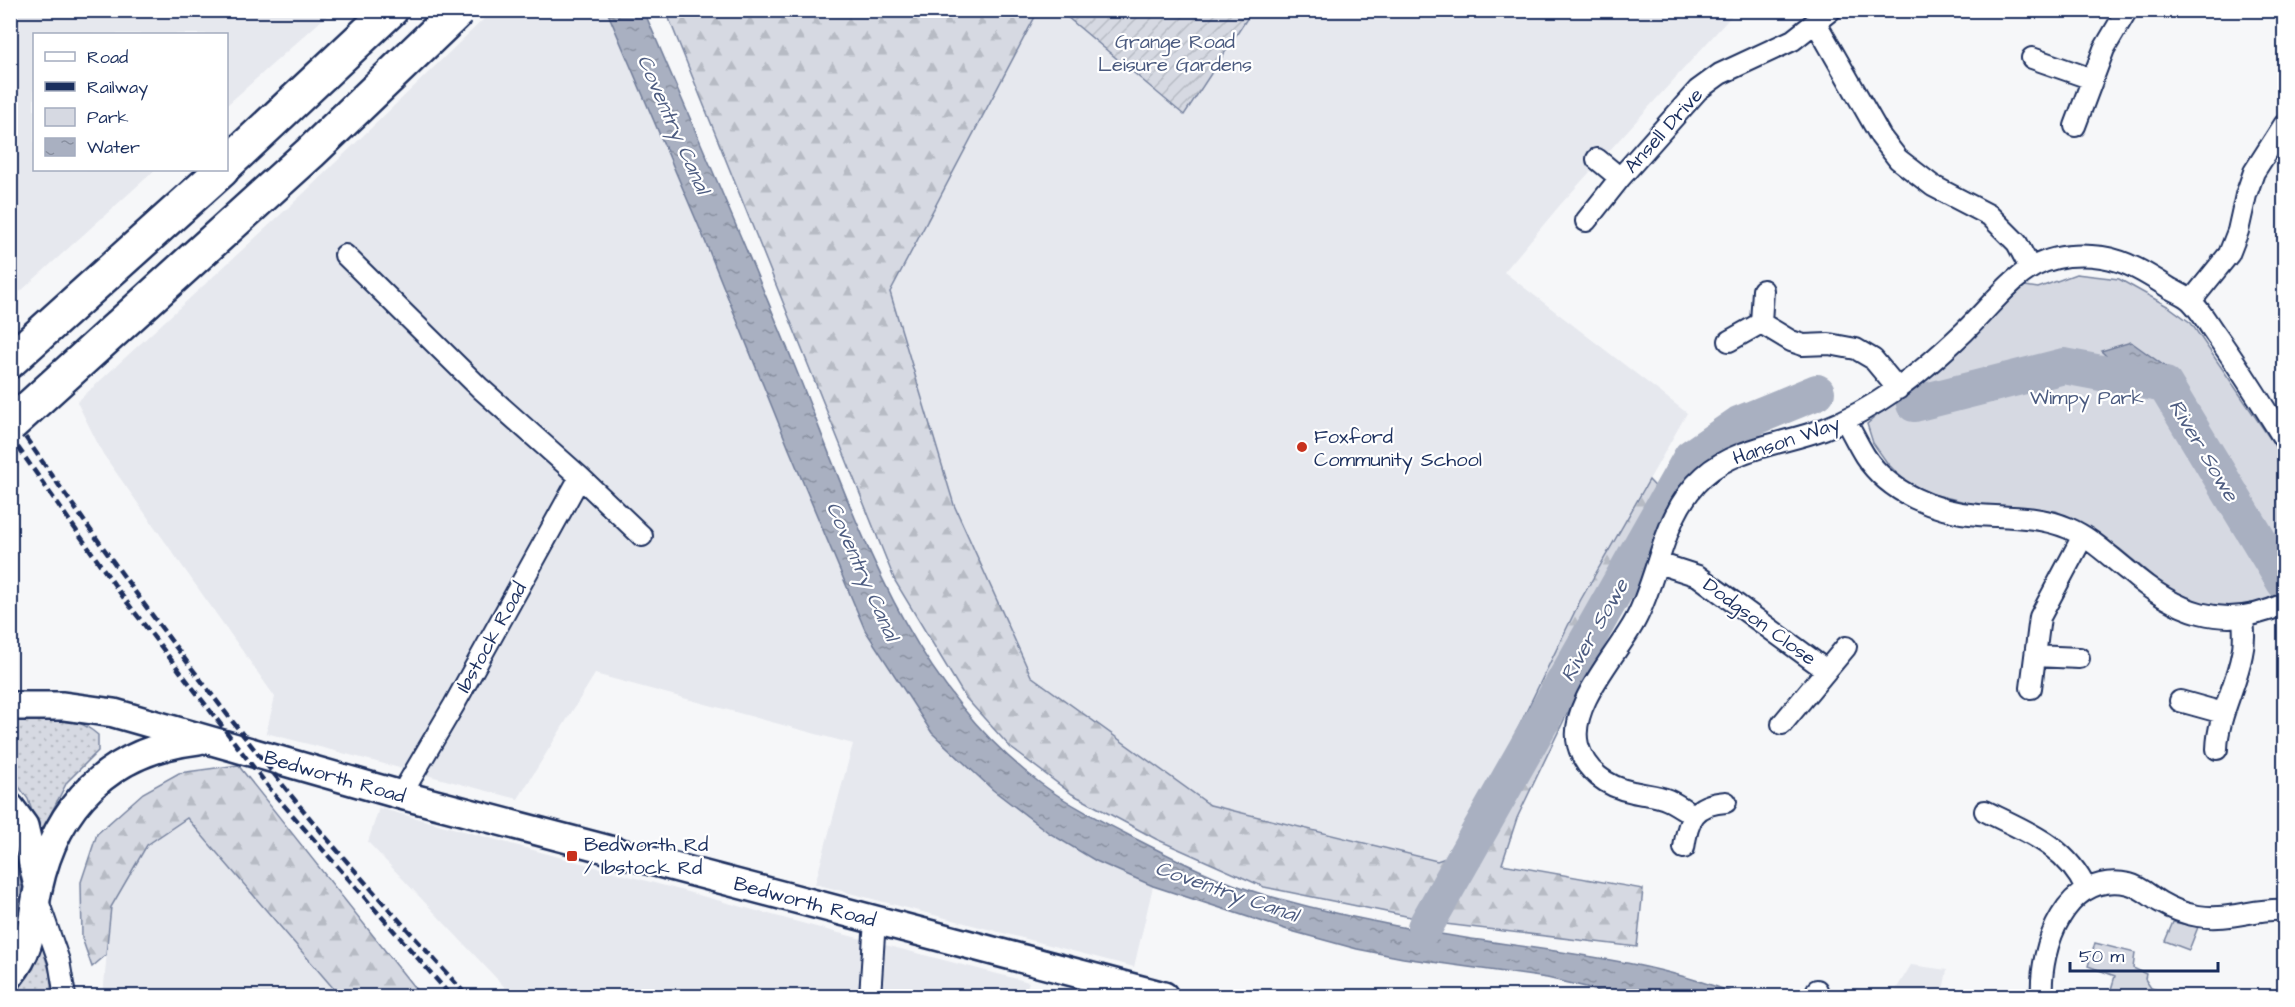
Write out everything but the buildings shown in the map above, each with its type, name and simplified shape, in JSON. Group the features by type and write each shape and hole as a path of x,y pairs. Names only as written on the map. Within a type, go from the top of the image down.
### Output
{"highway":[{"path":"228,163 390,10"},
{"path":"10,425 310,153 459,10"},
{"path":"10,361 221,171"}],"main road":[{"name":"Bedworth Road","path":"10,706 31,704 90,708 114,713 401,795 1164,996"},
{"path":"10,975 19,965 30,940 38,893 51,847 79,798 109,771 138,756 179,743 202,739"},
{"path":"10,807 24,826 38,893"}],"street":[{"path":"2074,126 2104,49 2127,10"},
{"path":"1824,17 1881,137 1898,159 1933,186 1989,215 2017,243 2030,268"},
{"name":"Ansell Drive","path":"1586,221 1620,178 1698,90 1720,74 1793,40 1824,17"},
{"path":"2032,58 2092,79"},
{"path":"2191,301 2229,254 2238,231 2254,172 2284,125"},
{"name":"Ansell Drive","path":"1597,159 1620,178"},
{"path":"345,255 480,388 642,536"},
{"name":"Hanson Way","path":"1693,815 1667,799 1630,792 1597,777 1585,762 1577,743 1577,725 1589,693 1636,619 1675,515 1703,477 1723,462 1742,453 1823,430 1876,403 1939,354 1966,330 1994,298 2030,268 2045,261 2065,258 2103,257 2139,269 2191,301 2229,354 2284,439"},
{"path":"1761,323 1763,290"},
{"path":"1761,323 1791,341 1803,345 1843,345 1856,349 1873,359 1898,388"},
{"path":"1729,341 1761,323"},
{"path":"1845,420 1865,457 1878,471 1917,499 1955,512 2020,517 2066,527 2107,552 2143,584 2188,611 2242,617 2268,612 2284,604"},
{"name":"Ibstock Road","path":"401,795 454,705 580,477"},
{"path":"2031,688 2040,617 2083,536"},
{"name":"Dodgson Close","path":"1658,562 1698,576 1826,670"},
{"path":"2217,749 2217,730 2242,656 2245,639 2242,617"},
{"name":"Dodgson Close","path":"1782,724 1846,647"},
{"path":"2035,656 2079,657"},
{"path":"2180,701 2223,713"},
{"path":"1684,848 1687,826 1693,815 1704,807 1726,802"},
{"path":"1985,811 2044,840 2060,852 2080,875 2086,889"},
{"path":"2042,996 2043,967 2048,944 2057,921 2069,905 2086,889 2112,882 2130,884 2176,911 2208,917 2241,916 2263,910 2284,910"},
{"path":"38,893 59,961 65,996"},
{"path":"870,996 875,920"}],"shaded area":[{"path":"11,10 332,10 228,104 228,33 33,33 33,171 154,171 11,300"},
{"path":"492,11 607,11 703,236 865,630 932,733 993,790 1049,833 1096,861 1153,886 1134,967 815,884 853,744 595,674 518,799 266,733 275,697 103,454 77,402 304,193"},
{"name":"Foxford Community School","path":"1038,11 1060,11 1184,115 1252,11 1736,11 1560,205 1504,272 1687,413 1580,601 1457,854 1437,861 1210,805 1031,676 954,505 890,292"},
{"path":"379,808 831,931 1029,982 1024,996 513,996 368,842"},
{"path":"187,818 340,996 103,996 111,907 147,844"},
{"path":"1911,965 1947,970 1942,996 1892,996"}],"green space":[{"path":"666,11 1038,11 890,292 954,505 1031,676 1210,805 1437,861 1457,854 1580,601 1649,480 1669,501 1517,818 1502,864 1643,889 1637,947 1445,924 1264,887 1156,839 1072,794 1011,748 965,697 895,581"},
{"name":"Grange Road Leisure Gardens","path":"1060,11 1252,11 1184,115"},
{"name":"Wimpy Park","path":"2076,274 2119,279 2169,307 2191,323 2284,459 2284,590 2281,594 2246,608 2202,604 2167,588 2120,549 2086,526 2056,511 1978,505 1932,494 1906,482 1888,464 1873,443 1867,424 1980,328 2025,286 2038,288"},
{"path":"35,718 76,722 98,735 98,751 67,782 40,835 28,799 11,776 10,720"},
{"path":"238,765 421,996 340,996 187,818 147,845 111,907 106,955 92,967 82,938 81,882 97,834 143,793 179,773"},
{"path":"11,844 19,860 23,921 11,949"},
{"path":"2173,922 2198,927 2189,950 2165,941"},
{"path":"2095,943 2135,953 2133,968 2146,974 2145,979 2151,988 2176,996 2109,996 2115,976 2088,966"},
{"path":"42,945 50,974 52,996 14,996 30,973"}],"water":[{"name":"Coventry Canal","path":"607,11 644,11 775,318 862,535 888,591 918,645 952,695 993,742 1040,783 1088,814 1169,856 1265,895 1330,912 1418,930 1630,964 1667,972 1741,996 1610,996 1586,987 1547,978 1403,958 1357,949 1291,931 1153,886 1096,861 1049,833 993,790 932,733 865,630 703,236"},
{"path":"2131,342 2170,370 2184,392 2188,426 2154,400 2101,351"}],"waterway":[{"name":"River Sowe","path":"1914,404 2064,366 2165,385 2284,582"},
{"name":"River Sowe","path":"1425,927 1691,457 1739,424 1817,392"}],"railway":[{"path":"10,415 143,602 246,739 327,838 467,996"},
{"path":"10,436 123,597 274,794 451,996"}],"place":[{"name":"Foxford Community School","path":"1302,447"},
{"name":"Bedworth Rd / Ibstock Rd","path":"572,856"}]}
